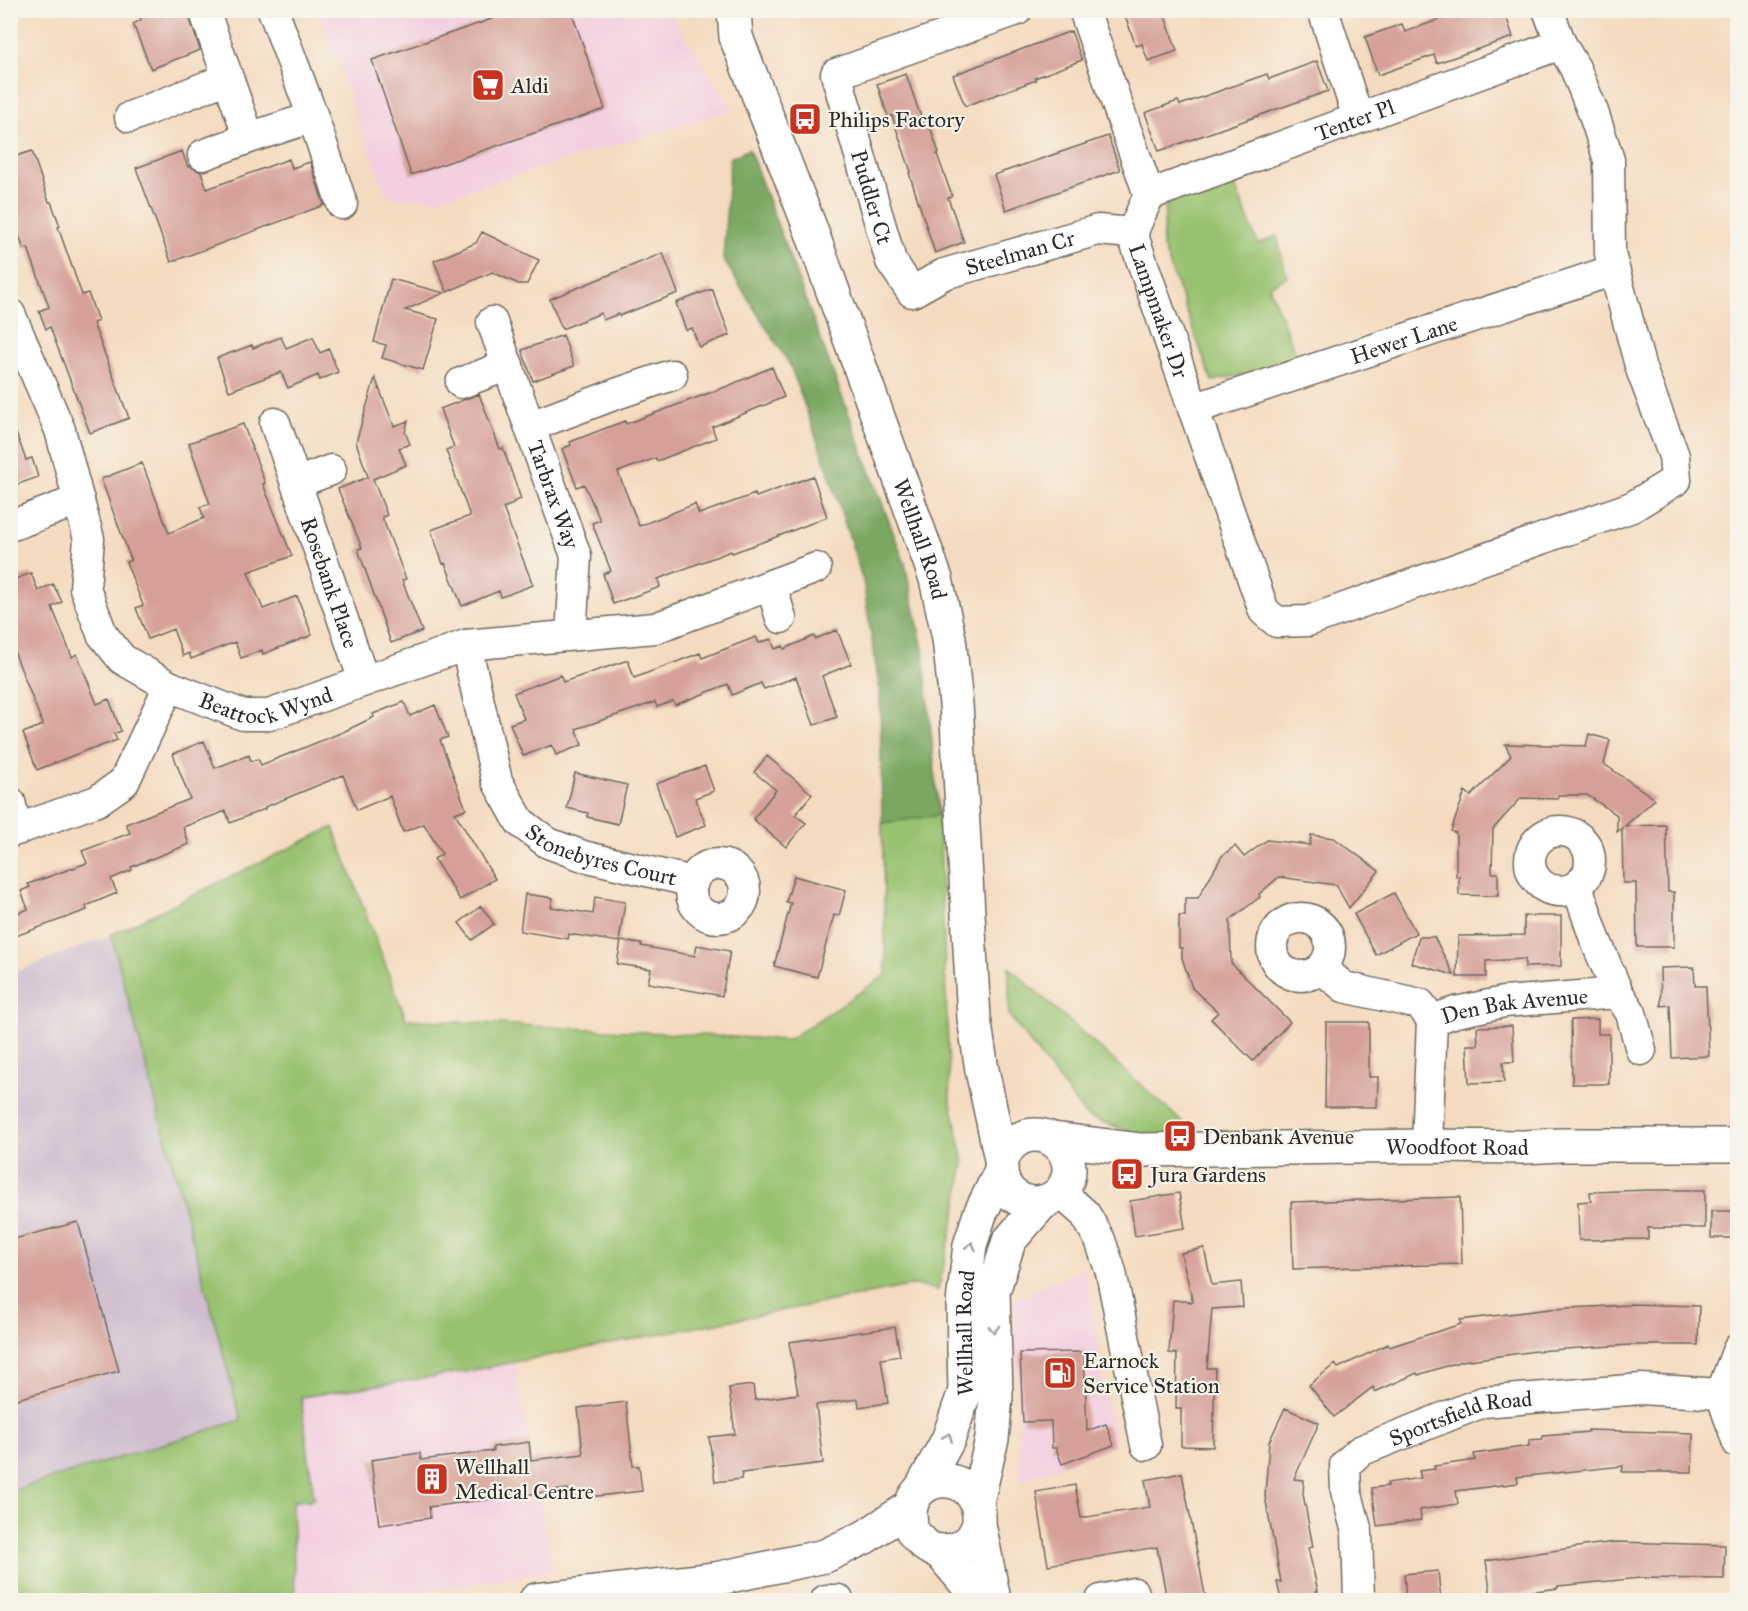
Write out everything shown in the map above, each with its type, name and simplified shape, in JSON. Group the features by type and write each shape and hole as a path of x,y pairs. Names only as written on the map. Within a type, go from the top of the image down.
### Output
{"street":[{"path":"204,10 249,138"},
{"path":"273,10 313,117 342,204"},
{"name":"Wellhall Road","path":"715,10 735,24 936,579 949,638 956,704 974,1018 1001,1166 980,1214 970,1245 963,1303 965,1391 948,1440 916,1498"},
{"name":"Puddler Ct","path":"912,292 891,261 836,74 1017,10"},
{"path":"1084,10 1149,195"},
{"path":"1323,10 1358,118"},
{"path":"1548,10 1561,44 1575,68 1593,112 1609,160 1610,254 1614,270"},
{"name":"Tenter Pl","path":"1149,195 1561,44"},
{"path":"130,117 228,78"},
{"path":"203,155 313,117"},
{"name":"Lampmaker Dr","path":"1149,195 1132,234 1264,611 1277,622 1308,621 1632,507 1676,480 1674,456 1641,369 1614,270"},
{"name":"Steelman Cr","path":"912,292 944,274 1098,230 1132,234"},
{"name":"Hewer Lane","path":"1193,409 1614,270"},
{"name":"Beattock Wynd","path":"10,314 60,430 89,539 85,588 102,634 122,659 169,686 243,715 269,715 466,645 655,628 816,568"},
{"name":"Tarbrax Way","path":"492,322 576,556 571,635"},
{"path":"461,382 508,365"},
{"name":"Tarbrax Way","path":"531,426 672,375"},
{"name":"Rosebank Place","path":"275,423 364,681"},
{"path":"296,483 331,470"},
{"path":"10,526 79,500"},
{"path":"771,585 781,618"},
{"name":"Stonebyres Court","path":"466,645 496,781 520,822 548,843 583,856 693,882"},
{"path":"13,822 97,801 124,782 169,686"},
{"name":"Den Bak Avenue","path":"1577,886 1595,939 1618,993 1631,1013 1641,1050"},
{"name":"Den Bak Avenue","path":"1321,968 1344,987 1420,1004 1432,1020 1456,1012 1504,1002 1618,993"},
{"path":"1427,1146 1432,1020"},
{"path":"982,1070 1043,1137 1060,1146 1066,1154 1069,1164 1057,1189 1028,1203 1015,1197 1005,1187 1001,1166 1008,1146 1019,1138 1043,1137"},
{"name":"Woodfoot Road","path":"1043,1137 1141,1150 1737,1145"},
{"name":"Woodfoot Road","path":"1057,1189 1141,1150"},
{"path":"1057,1189 1085,1214 1100,1240 1111,1272 1146,1445"},
{"name":"Wellhall Road","path":"994,1600 978,1513 992,1439 996,1396 993,1292 1009,1241 1057,1189"},
{"path":"1737,1349 1721,1394 1737,1443"},
{"name":"Sportsfield Road","path":"1359,1600 1358,1532 1346,1491 1345,1465 1360,1451 1483,1402 1641,1389 1721,1394"},
{"path":"537,1600 716,1579 825,1556 865,1537 933,1482 946,1480 959,1483 970,1491 978,1513 971,1540 956,1550 932,1549 865,1537"},
{"path":"916,1498 911,1528 980,1600"},
{"path":"1101,1600 1134,1593"},
{"path":"826,1600 838,1600"}],"shaded area":[{"path":"318,11 668,11 734,109 438,199 387,197"},
{"path":"111,935 241,1420 11,1491 11,974"},
{"name":"Earnock Service Station","path":"1085,1267 1115,1446 1021,1481 1014,1300"},
{"path":"515,1362 552,1570 378,1600 295,1600 292,1501 314,1498 300,1397"}],"green space":[{"path":"749,149 905,564 923,649 939,815 882,823 880,694 863,581 828,470 790,365 723,259 730,158"},
{"path":"1229,171 1258,244 1277,236 1287,277 1269,286 1299,363 1212,381 1162,244 1167,195"},
{"path":"939,815 950,1099 964,1162 956,1211 938,1290 915,1285 463,1372 301,1397 314,1499 292,1502 295,1600 11,1600 11,1491 241,1420 111,935 333,827 406,1019 788,1040 886,975 882,823"},
{"path":"1009,967 1200,1138 1147,1138 1086,1116 1009,1015"}],"building":[{"path":"137,10 187,10 200,50 151,69 133,24 141,20"},
{"name":"Aldi","path":"518,10 571,10 605,109 411,175 372,60"},
{"path":"1123,10 1163,10 1177,51 1148,61 1142,44 1136,46"},
{"path":"1465,10 1504,10 1513,37 1437,63 1434,55 1378,75 1365,37 1402,24 1405,32"},
{"path":"1071,31 1082,60 965,106 953,75"},
{"path":"1317,61 1328,91 1159,151 1145,113 1178,101 1180,105 1267,74 1269,79"},
{"path":"906,74 922,120 927,118 952,196 948,198 964,242 935,253 892,116 888,117 877,84"},
{"path":"1108,136 1120,170 1006,210 994,175"},
{"path":"32,151 49,202 51,202 60,226 58,227 82,295 88,293 98,321 93,323 129,418 90,433 50,327 46,329 39,311 49,307 28,248 24,249 10,212 10,158"},
{"path":"182,151 188,167 201,172 207,189 289,159 292,168 310,162 324,205 171,262 136,168"},
{"path":"482,232 539,260 527,284 519,284 492,272 447,292 434,261 476,243"},
{"path":"663,253 678,293 619,316 618,314 603,320 601,313 562,329 550,299"},
{"path":"391,279 444,293 405,310 438,319 423,370 382,358 386,345 374,342"},
{"path":"712,289 730,335 699,347 692,328 686,330 676,303"},
{"path":"563,335 574,366 533,381 522,350"},
{"path":"281,337 286,348 313,337 320,353 329,349 338,372 320,380 318,375 288,388 281,372 229,391 217,358"},
{"path":"772,367 784,397 712,427 716,438 657,461 656,458 618,472 639,526 695,504 699,514 755,494 756,497 813,476 827,517 658,579 660,587 613,604 603,574 611,571 592,523 600,520 584,484 577,487 562,449 571,445 570,442 625,421 626,424"},
{"path":"375,378 394,426 408,421 405,432 410,444 399,448 406,465 373,479 387,515 382,517 406,579 402,580 422,631 391,643 358,549 362,548 338,489 368,477 356,442"},
{"path":"479,394 500,449 503,448 521,499 503,508 533,585 501,597 499,591 462,606 431,530 470,516 446,450 454,447 440,409"},
{"path":"243,424 265,483 263,484 292,556 248,572 263,609 297,596 312,635 263,654 262,650 241,658 235,642 191,659 189,653 183,656 173,629 148,639 136,608 143,605 126,562 131,560 101,479 142,463 169,533 204,518 200,507 210,504 189,443"},
{"path":"10,425 13,425 26,460 32,458 38,477 10,487"},
{"path":"31,573 38,591 53,584 62,602 52,607 72,657 77,654 97,704 109,699 121,731 114,734 117,740 37,770 23,733 43,725 10,641 10,581"},
{"path":"837,630 851,664 822,676 837,717 814,725 796,677 764,689 761,683 732,695 728,684 675,705 673,701 657,707 655,702 576,729 582,745 556,755 552,745 523,756 510,724 524,719 514,693 561,675 563,682 628,660 634,678 700,653 702,658 756,637 759,643 771,639 775,649 783,646 784,649 814,636 815,639"},
{"path":"404,702 410,716 435,705 448,737 440,740 466,809 455,813 495,879 460,900 434,859 442,854 424,824 403,832 390,796 357,810 343,775 230,823 226,811 183,827 189,844 131,867 132,870 111,879 117,893 86,906 87,910 10,938 10,916 28,909 21,891 30,887 28,884 87,863 82,851 130,833 126,824 190,799 173,754 204,741 215,768 249,755 251,761 258,759 261,765 343,732 374,717 373,714"},
{"path":"1589,734 1610,740 1604,764 1655,799 1625,826 1666,825 1668,892 1674,892 1674,947 1637,947 1636,883 1623,883 1622,828 1617,832 1617,815 1587,795 1558,795 1558,799 1521,798 1493,829 1492,873 1498,873 1498,896 1459,895 1459,876 1456,877 1456,833 1451,831 1465,791 1471,796 1511,756 1505,744 1586,746"},
{"path":"767,756 812,794 795,815 806,823 786,847 753,819 776,790 754,772"},
{"path":"705,766 714,791 695,798 706,825 675,837 656,784"},
{"path":"575,773 627,785 618,824 587,817 588,813 567,808"},
{"path":"1311,835 1334,838 1379,871 1349,908 1336,885 1279,877 1259,894 1260,897 1230,920 1231,963 1290,1022 1253,1061 1211,1019 1218,1012 1192,988 1182,958 1182,948 1179,948 1179,916 1185,916 1185,898 1198,898 1222,856 1235,846 1244,857 1267,840 1310,845"},
{"path":"794,876 846,890 839,916 834,915 817,977 774,966 791,903 786,902"},
{"path":"1394,893 1416,933 1376,955 1354,914"},
{"path":"525,894 553,898 551,907 593,914 595,897 625,902 619,942 569,934 568,939 520,931"},
{"path":"481,906 494,924 472,940 459,923"},
{"path":"1524,916 1561,916 1561,966 1525,967 1525,959 1486,961 1486,977 1457,977 1458,936 1524,935"},
{"path":"1419,937 1434,937 1454,975 1411,963"},
{"path":"621,941 695,956 697,945 730,951 722,996 648,983 651,969 617,964"},
{"path":"1694,967 1695,986 1706,986 1709,1056 1672,1058 1670,1005 1661,1006 1660,968"},
{"path":"1598,1019 1598,1034 1609,1034 1609,1084 1572,1084 1571,1020"},
{"path":"1326,1022 1369,1022 1369,1077 1378,1077 1377,1107 1325,1107"},
{"path":"1512,1026 1514,1062 1503,1062 1504,1082 1469,1083 1467,1045 1478,1045 1477,1027"},
{"path":"1705,1190 1705,1228 1648,1228 1648,1239 1579,1240 1578,1202 1591,1201 1590,1192"},
{"path":"1179,1193 1185,1228 1135,1236 1130,1201"},
{"path":"1460,1197 1462,1264 1293,1269 1291,1202"},
{"path":"1711,1211 1734,1211 1734,1238 1711,1238"},
{"path":"78,1222 119,1371 10,1401 10,1240"},
{"path":"1204,1248 1212,1285 1241,1282 1243,1307 1212,1309 1207,1368 1215,1368 1213,1447 1181,1446 1181,1409 1176,1409 1177,1354 1169,1353 1173,1300 1193,1302 1181,1253"},
{"path":"1630,1304 1699,1306 1698,1345 1580,1348 1536,1351 1462,1361 1418,1375 1417,1373 1375,1392 1373,1387 1334,1417 1309,1385 1335,1364 1338,1368 1388,1344 1389,1347 1461,1324 1460,1320 1550,1309"},
{"path":"895,1327 900,1356 881,1359 888,1403 859,1407 858,1399 816,1405 823,1463 742,1473 741,1479 715,1482 709,1437 735,1434 729,1388 753,1385 755,1400 798,1394 789,1342"},
{"path":"1084,1352 1087,1431 1106,1424 1114,1445 1062,1464 1056,1448 1052,1448 1051,1421 1023,1422 1020,1353"},
{"path":"626,1402 633,1466 639,1466 642,1491 570,1499 568,1489 429,1507 430,1518 379,1525 371,1460 420,1453 421,1460 493,1451 493,1447 529,1442 531,1460 583,1454 578,1408"},
{"path":"1285,1408 1319,1423 1294,1479 1304,1480 1303,1494 1313,1547 1308,1548 1318,1600 1281,1600 1277,1582 1281,1582 1265,1496 1269,1442"},
{"path":"1588,1430 1693,1433 1692,1472 1622,1472 1623,1466 1517,1477 1518,1483 1456,1491 1458,1504 1420,1510 1421,1520 1377,1526 1372,1488 1388,1486 1387,1483 1421,1478 1419,1471 1435,1469 1434,1466 1475,1460 1474,1454 1529,1446 1529,1440 1543,1439 1543,1436 1588,1432"},
{"path":"1182,1473 1206,1600 1167,1600 1157,1547 1048,1565 1036,1492 1075,1485 1081,1518 1150,1507 1145,1480"},
{"path":"1616,1542 1725,1545 1724,1579 1640,1578 1558,1586 1558,1588 1491,1597 1486,1561"},
{"path":"1438,1571 1441,1600 1406,1600 1404,1574"}],"place":[{"name":"Aldi","path":"488,85"},
{"name":"Philips Factory","path":"805,119"},
{"name":"Denbank Avenue","path":"1180,1136"},
{"name":"Jura Gardens","path":"1127,1174"},
{"name":"Earnock Service Station","path":"1060,1373"},
{"name":"Wellhall Medical Centre","path":"432,1479"}]}
